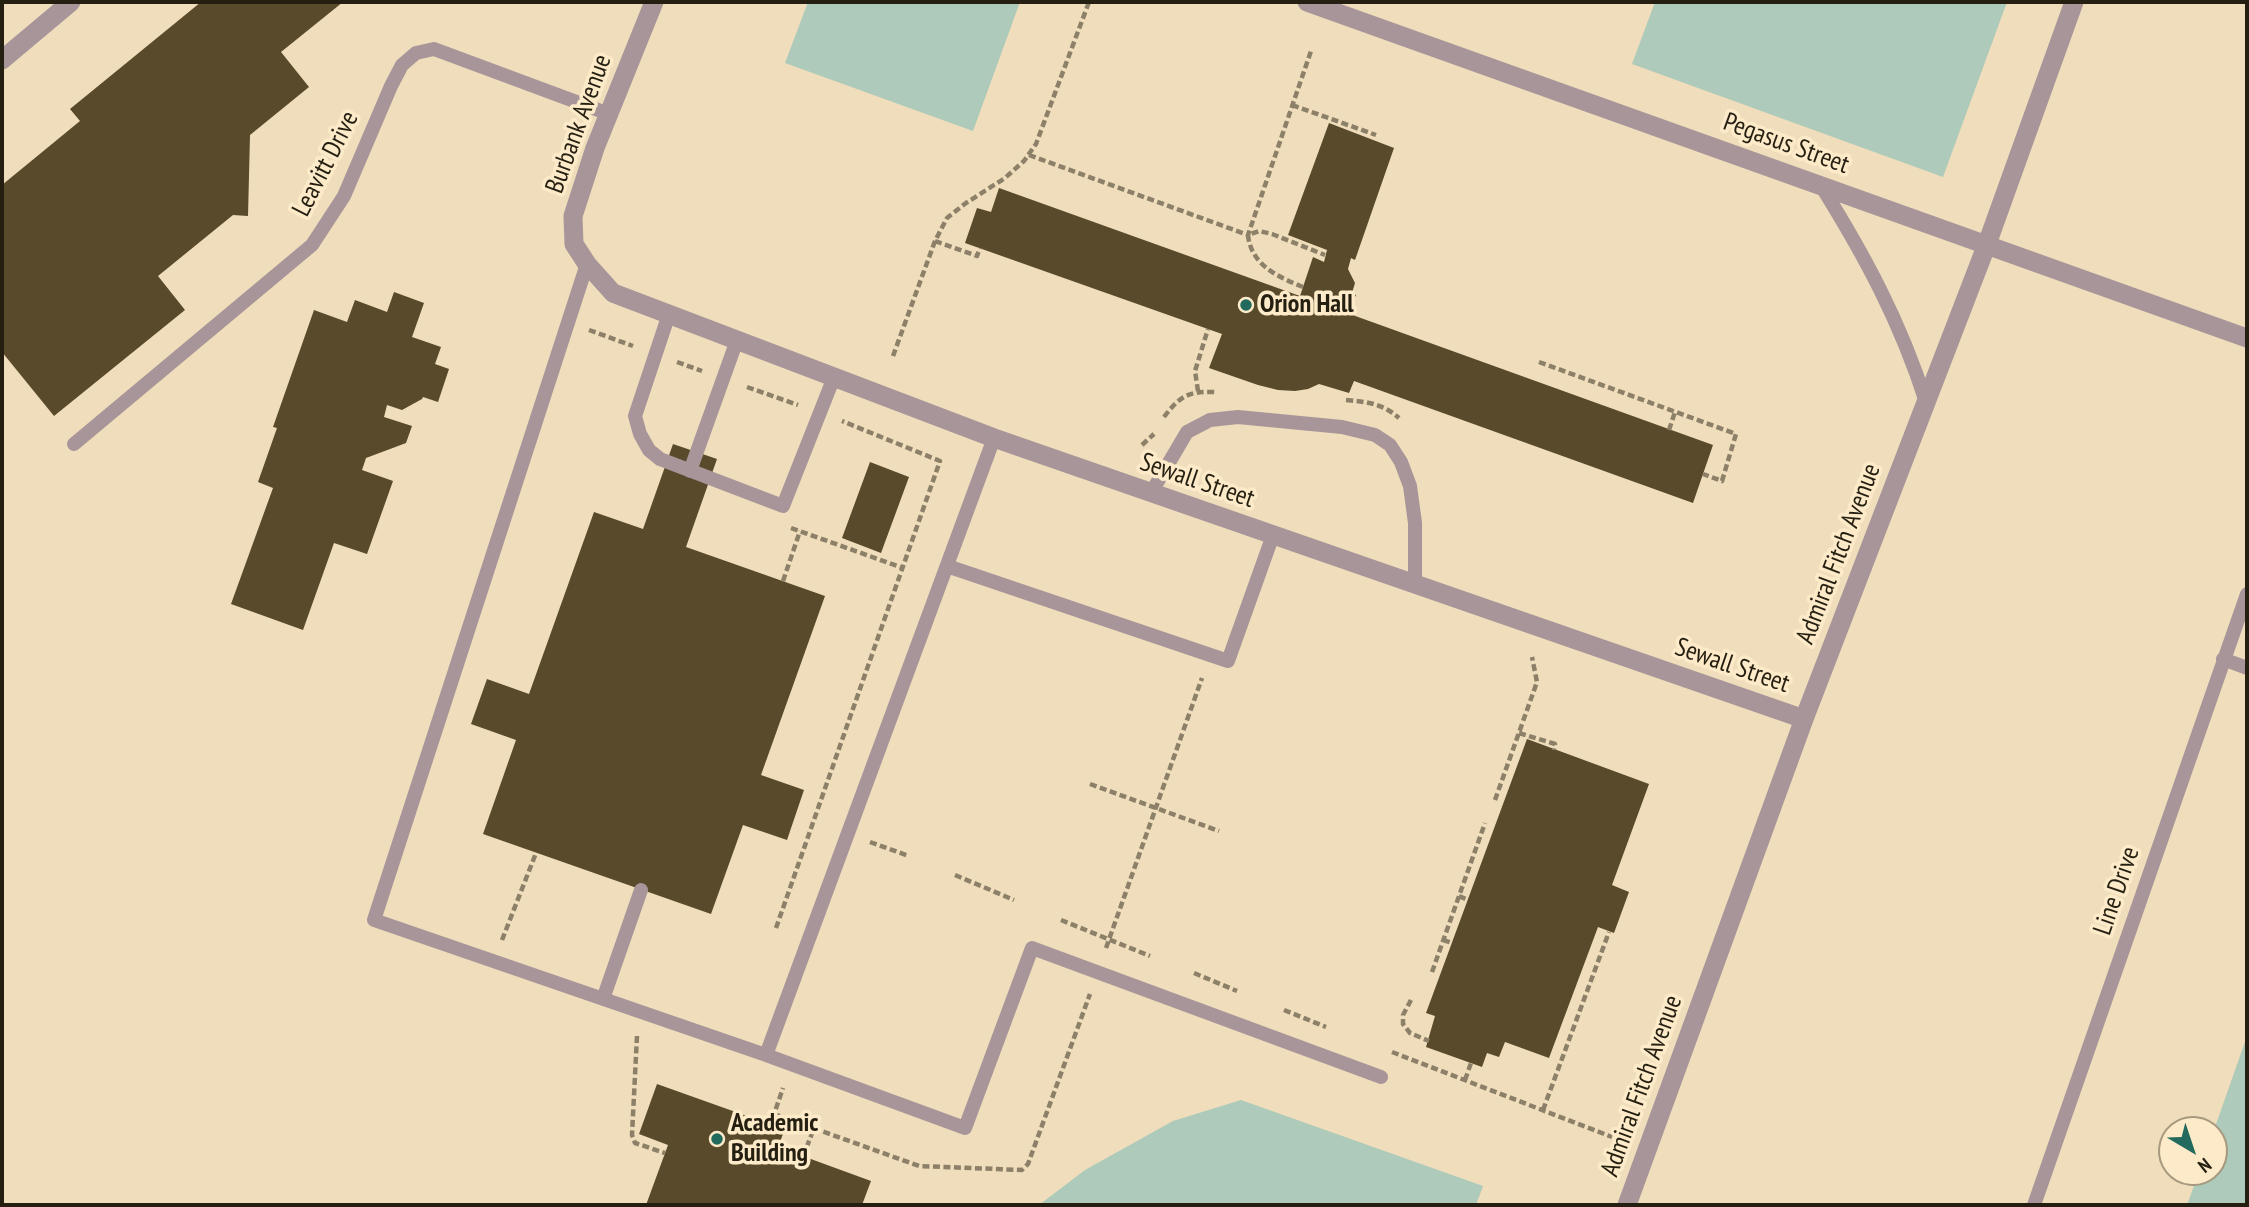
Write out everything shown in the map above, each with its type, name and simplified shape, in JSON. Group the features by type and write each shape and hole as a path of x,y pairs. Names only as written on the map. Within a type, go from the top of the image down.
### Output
{"street":[{"path":"2,60 71,2"},
{"name":"Burbank Avenue","path":"587,264 574,244 573,216 595,148 654,2"},
{"name":"Pegasus Street","path":"1307,2 2247,338"},
{"name":"Admiral Fitch Avenue","path":"1627,1205 1804,719 1987,244 2074,2"},
{"name":"Sewall Street","path":"587,264 613,293 994,438 1804,719"}],"lane":[{"name":"Leavitt Drive","path":"74,444 312,245 344,196 402,65 416,53 434,49 609,114"},
{"path":"1820,184 1875,276 1898,326 1926,402"},
{"path":"587,264 374,920 792,1064 965,1128 1031,948 1381,1077"},
{"path":"669,314 635,416 640,434 649,450 660,459 690,471 783,506 834,377"},
{"path":"690,471 737,340"},
{"path":"1151,493 1187,432 1210,420 1238,417 1342,427 1375,435 1390,445 1410,486 1415,523 1415,584"},
{"path":"766,1055 994,438"},
{"path":"947,566 1228,661 1273,535"},
{"name":"Line Drive","path":"2034,1205 2247,594"},
{"path":"2224,659 2247,668"},
{"path":"603,999 641,890"}],"path":[{"path":"893,356 935,240 947,218 1005,178 1037,144 1089,2"},
{"path":"1303,287 1279,278 1266,268 1249,246 1248,235 1311,51"},
{"path":"1292,104 1376,135"},
{"path":"1029,155 1248,235 1259,231 1272,234 1325,255"},
{"path":"935,240 977,256 980,248"},
{"path":"568,323 820,413 940,461 776,928"},
{"path":"1198,391 1195,371 1208,329"},
{"path":"1539,362 1736,434 1722,481 1703,474"},
{"path":"1669,429 1675,412"},
{"path":"783,581 800,531"},
{"path":"1495,800 1537,682 1532,657"},
{"path":"1105,948 1203,676"},
{"path":"1519,733 1555,744 1554,750"},
{"path":"1090,784 1219,831"},
{"path":"1432,972 1485,823"},
{"path":"866,841 909,856"},
{"path":"494,961 536,853"},
{"path":"955,875 1014,900"},
{"path":"1459,896 1468,900"},
{"path":"1061,920 1150,956"},
{"path":"1543,1110 1609,932"},
{"path":"1443,940 1452,943"},
{"path":"1194,973 1237,991"},
{"path":"1411,1000 1403,1015 1403,1024 1410,1033 1429,1041"},
{"path":"1284,1010 1326,1027"},
{"path":"639,1011 632,1135 635,1143 665,1153"},
{"path":"1383,1049 1612,1137"},
{"path":"1465,1080 1471,1063"},
{"path":"769,1129 792,1064"},
{"path":"803,1157 814,1128"}],"green space":[{"path":"808,2 1020,2 973,131 785,63"},
{"path":"1655,2 2007,2 1943,177 1632,64"},
{"path":"2247,1036 2247,1205 2187,1205 2194,1186 2228,1186 2228,1116 2219,1116"},
{"path":"1241,1100 1483,1186 1476,1205 1039,1205 1085,1170 1173,1121"}],"building":[{"path":"201,2 343,2 281,52 309,87 250,135 248,216 233,215 158,276 185,310 54,416 2,352 2,185 80,121 70,109"},
{"name":"Orion Hall","path":"1329,123 1394,148 1355,260 1351,258 1348,269 1355,283 1352,293 1356,295 1347,313 1713,445 1693,503 1354,381 1349,393 1319,384 1295,391 1278,390 1209,368 1222,334 965,243 977,208 991,212 999,188 1300,296 1313,257 1324,262 1327,250 1288,235"},
{"path":"394,292 424,303 412,337 441,347 435,364 449,369 438,402 423,397 402,410 387,405 384,417 412,426 406,443 366,458 362,470 393,481 367,554 334,543 303,630 231,604 273,488 258,482 277,428 273,427 314,310 347,322 355,300 387,312"},
{"path":"673,444 717,459 686,547 825,596 761,775 804,790 787,840 743,825 711,914 483,834 516,740 471,724 487,679 529,694 594,512 643,529"},
{"path":"870,462 909,477 881,553 842,538"},
{"path":"1527,739 1649,784 1612,885 1629,892 1614,933 1598,927 1549,1058 1505,1042 1499,1057 1487,1053 1482,1067 1426,1047 1435,1016 1426,1013"},
{"name":"Academic Building","path":"657,1084 758,1120 756,1124 783,1134 778,1147 871,1181 862,1205 646,1205 668,1145 639,1134"}],"place":[{"name":"Orion Hall","path":"1246,305"},
{"name":"Academic Building","path":"717,1139"}]}
